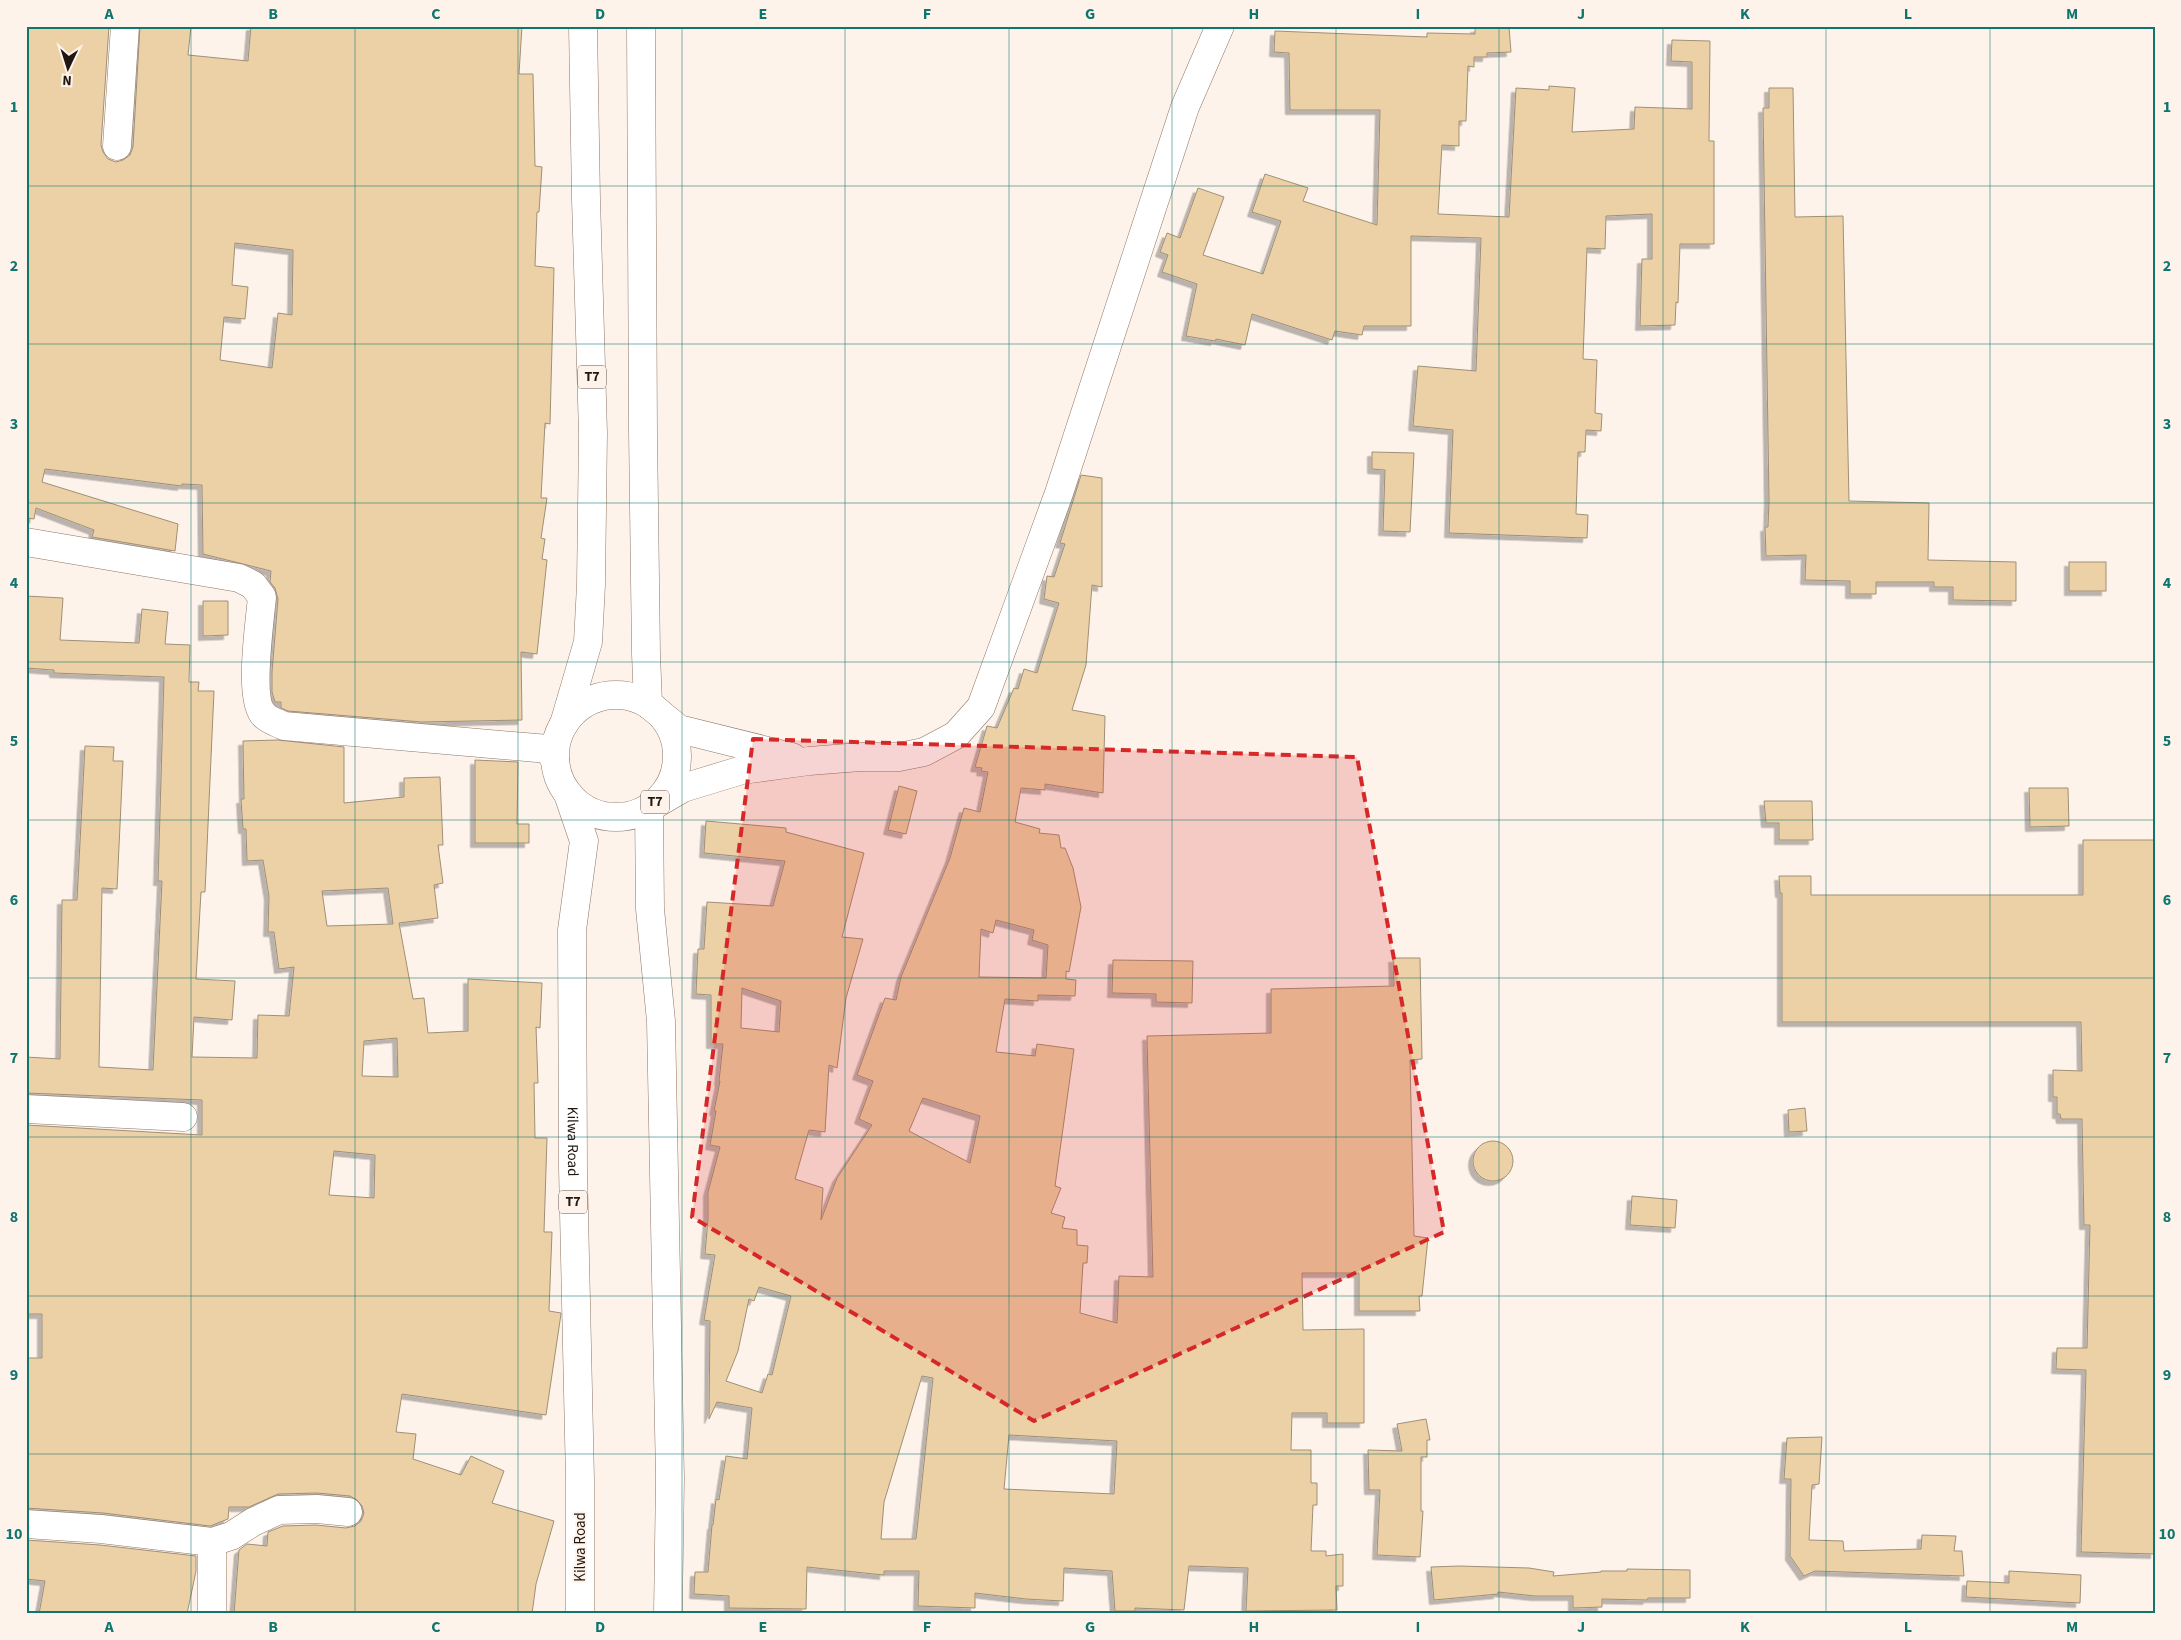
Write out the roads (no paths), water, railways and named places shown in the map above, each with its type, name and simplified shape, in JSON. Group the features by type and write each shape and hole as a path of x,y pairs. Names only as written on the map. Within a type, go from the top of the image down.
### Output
{"main road":[{"path":"117,146 125,26"},
{"name":"T7","path":"564,724 576,710 591,701 612,696 626,696 648,704 664,717 675,740 677,766 668,790 649,808 628,817 606,817 584,809 568,794 558,778 555,760 556,741 564,724 588,642 592,585 594,433 586,200 583,26"},
{"path":"641,26 643,421 648,704 679,729 809,761"},
{"path":"649,808 683,788 742,770 809,761 860,757 900,757 924,752 956,735 981,707 1059,493 1185,107 1220,26"},
{"path":"26,542 239,578 253,585 262,597 255,686 256,701 263,715 284,726 548,749 555,760"},
{"name":"Kilwa Road","path":"568,794 584,840 572,930 572,1148 580,1480 580,1614"},
{"name":"T7","path":"649,808 650,909 661,1031 670,1478 668,1614"},
{"path":"26,1109 183,1117"},
{"path":"26,1524 101,1528 212,1542 231,1536 253,1522 279,1510 317,1509 348,1512"},
{"path":"212,1542 212,1614"}]}
